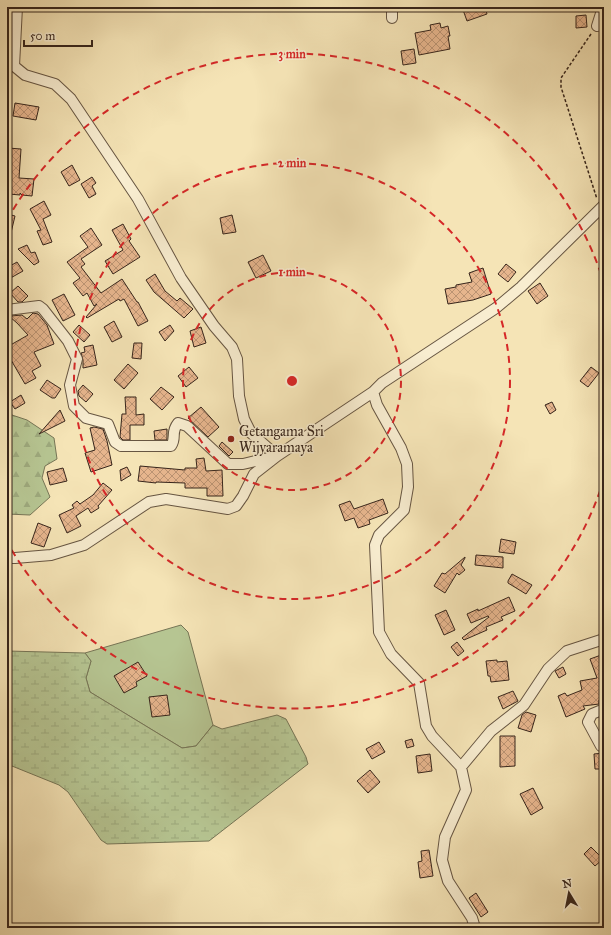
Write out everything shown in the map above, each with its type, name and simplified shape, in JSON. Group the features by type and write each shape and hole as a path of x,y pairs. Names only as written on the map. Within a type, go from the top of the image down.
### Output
{"street":[{"path":"17,7 14,66 25,75 55,84 71,99 138,199 181,278 214,326 232,347 237,359 239,396 244,419 251,433 277,456"},
{"path":"392,7 392,18"},
{"path":"597,26 603,7"},
{"path":"7,558 51,555 84,545 149,502 166,499 228,509 236,506 254,474 277,456 360,399 373,392 382,383 496,308 521,288 602,207"},
{"path":"7,310 38,306 43,308 68,341 77,359 70,385 74,406 86,418 108,424 114,442 121,446 171,446 174,442 174,428 178,423 187,426 228,464 243,464 277,456"},
{"path":"373,392 377,405 401,448 407,464 408,487 404,510 379,535 375,545 379,632 392,654 419,683 426,726 432,736 461,767 466,790 445,837 442,860 448,881 472,918 475,928"},
{"path":"461,767 490,731 524,705 548,669 567,651 604,639"},
{"path":"604,709 592,714 588,722 601,746 604,747"}],"path":[{"path":"590,37 561,78 561,87 602,207"}],"green space":[{"path":"7,409 12,415 27,420 54,438 57,459 45,466 42,478 50,497 30,515 7,514"},
{"path":"181,625 188,632 213,725 196,746 182,748 90,692 86,678 91,661 85,653"},
{"path":"7,651 85,653 91,661 86,678 90,692 182,748 196,746 213,725 222,729 277,715 286,719 306,757 308,764 209,841 107,844 101,840 68,792 59,785 7,764"}],"building":[{"path":"462,7 485,7 487,14 467,21"},
{"path":"586,15 587,27 576,28 576,16"},
{"path":"440,23 441,28 448,26 450,49 419,55 415,33 431,30 430,25"},
{"path":"414,49 416,63 403,65 401,51"},
{"path":"15,103 39,107 36,120 13,116"},
{"path":"8,148 21,149 19,178 34,179 32,196 22,195 20,193 20,195 9,194 11,166 7,166"},
{"path":"72,165 80,180 69,186 61,172"},
{"path":"92,177 96,183 92,186 96,194 89,198 81,184"},
{"path":"44,201 51,215 43,219 52,242 43,245 37,231 41,230 30,209"},
{"path":"7,214 15,216 10,237 7,237"},
{"path":"232,215 236,232 223,234 220,218"},
{"path":"123,224 131,239 129,241 140,257 113,274 105,261 123,250 112,230"},
{"path":"91,228 102,245 81,259 85,264 81,267 101,293 122,279 138,302 148,321 138,326 124,299 120,301 119,299 87,318 86,317 97,304 94,306 87,293 83,296 73,283 80,278 67,262 88,247 80,236"},
{"path":"27,245 31,253 35,252 39,262 34,265 18,249"},
{"path":"263,255 271,271 256,278 248,262"},
{"path":"17,262 23,271 7,280 7,272 12,269 10,266"},
{"path":"506,264 516,272 508,282 498,274"},
{"path":"483,268 491,294 473,300 448,304 445,289 472,282 469,273"},
{"path":"155,274 165,291 177,301 180,298 193,309 184,318 154,292 146,280"},
{"path":"540,283 548,296 537,304 528,291"},
{"path":"18,286 28,296 22,302 18,302 10,293"},
{"path":"64,294 75,315 63,321 52,300"},
{"path":"33,313 38,314 47,325 54,344 34,352 41,366 32,371 36,378 25,384 7,353 7,347 28,335 10,317 22,315 27,319"},
{"path":"114,321 122,337 112,342 104,327"},
{"path":"79,325 90,335 84,342 73,332"},
{"path":"170,325 174,331 165,341 159,332"},
{"path":"201,327 206,343 194,347 190,331"},
{"path":"134,343 142,343 141,359 132,358"},
{"path":"93,345 97,365 83,368 81,353 85,352 84,347"},
{"path":"128,364 138,373 124,389 114,380"},
{"path":"189,367 198,378 186,387 178,376"},
{"path":"591,367 599,373 588,387 580,381"},
{"path":"47,380 61,389 55,398 52,398 40,390"},
{"path":"83,385 93,394 86,402 79,396 78,391"},
{"path":"161,387 174,397 162,410 150,399"},
{"path":"21,395 25,403 15,409 10,402"},
{"path":"125,397 136,397 136,415 144,414 144,425 130,425 130,440 123,440 120,437 122,414 126,414"},
{"path":"552,402 556,410 550,414 545,405"},
{"path":"201,407 219,427 208,437 188,418"},
{"path":"60,410 65,421 39,434"},
{"path":"94,427 103,429 112,465 91,472 85,453 95,450 90,428"},
{"path":"167,429 167,440 155,440 154,431"},
{"path":"222,442 233,452 229,456 219,446"},
{"path":"204,458 206,471 222,470 223,496 207,496 207,488 185,488 185,483 156,483 138,481 140,466 185,470 185,468 197,468 196,459"},
{"path":"127,467 131,475 121,481 120,470"},
{"path":"63,468 67,481 50,485 47,472"},
{"path":"103,483 112,490 98,506 99,508 91,513 88,508 76,516 81,526 67,533 59,515 74,508 72,505 77,501 80,504 93,495"},
{"path":"383,499 388,513 369,520 370,524 358,528 354,518 345,521 339,505 350,501 354,509"},
{"path":"38,523 51,528 44,547 31,543"},
{"path":"501,539 516,542 514,554 499,552"},
{"path":"476,555 503,557 503,568 475,565"},
{"path":"465,557 461,565 465,570 459,575 457,573 445,593 434,586 442,573 445,574"},
{"path":"512,574 532,585 526,594 508,583"},
{"path":"509,597 515,611 501,617 503,620 486,627 487,630 464,640 462,638 489,617 488,616 471,623 467,614 478,609 478,611"},
{"path":"446,610 455,630 444,635 435,615"},
{"path":"457,642 464,651 458,656 451,647"},
{"path":"604,654 604,666 601,667 604,676 604,698 599,700 599,704 583,706 585,709 566,717 558,696 565,693 567,696 582,690 580,681 597,678 590,659"},
{"path":"497,660 497,662 507,661 509,680 491,682 490,676 488,676 486,661"},
{"path":"138,662 147,676 136,682 137,686 124,693 114,676"},
{"path":"563,667 566,674 559,678 555,671"},
{"path":"513,691 518,701 503,709 498,697"},
{"path":"167,695 170,715 152,717 149,697"},
{"path":"526,712 536,715 531,732 518,728 522,715"},
{"path":"500,736 515,736 515,766 500,767"},
{"path":"412,739 414,746 407,748 405,741"},
{"path":"379,742 385,752 372,759 366,749"},
{"path":"604,753 604,769 595,769 594,754"},
{"path":"430,754 432,771 418,773 416,756"},
{"path":"370,770 380,782 368,793 357,781"},
{"path":"533,788 543,808 531,815 520,794"},
{"path":"591,847 603,859 595,866 584,854"},
{"path":"429,850 433,876 420,878 418,862 422,861 421,851"},
{"path":"476,893 488,912 481,917 469,898"}],"place":[{"name":"Getangama Sri Wijyaramaya","path":"231,439"}]}
